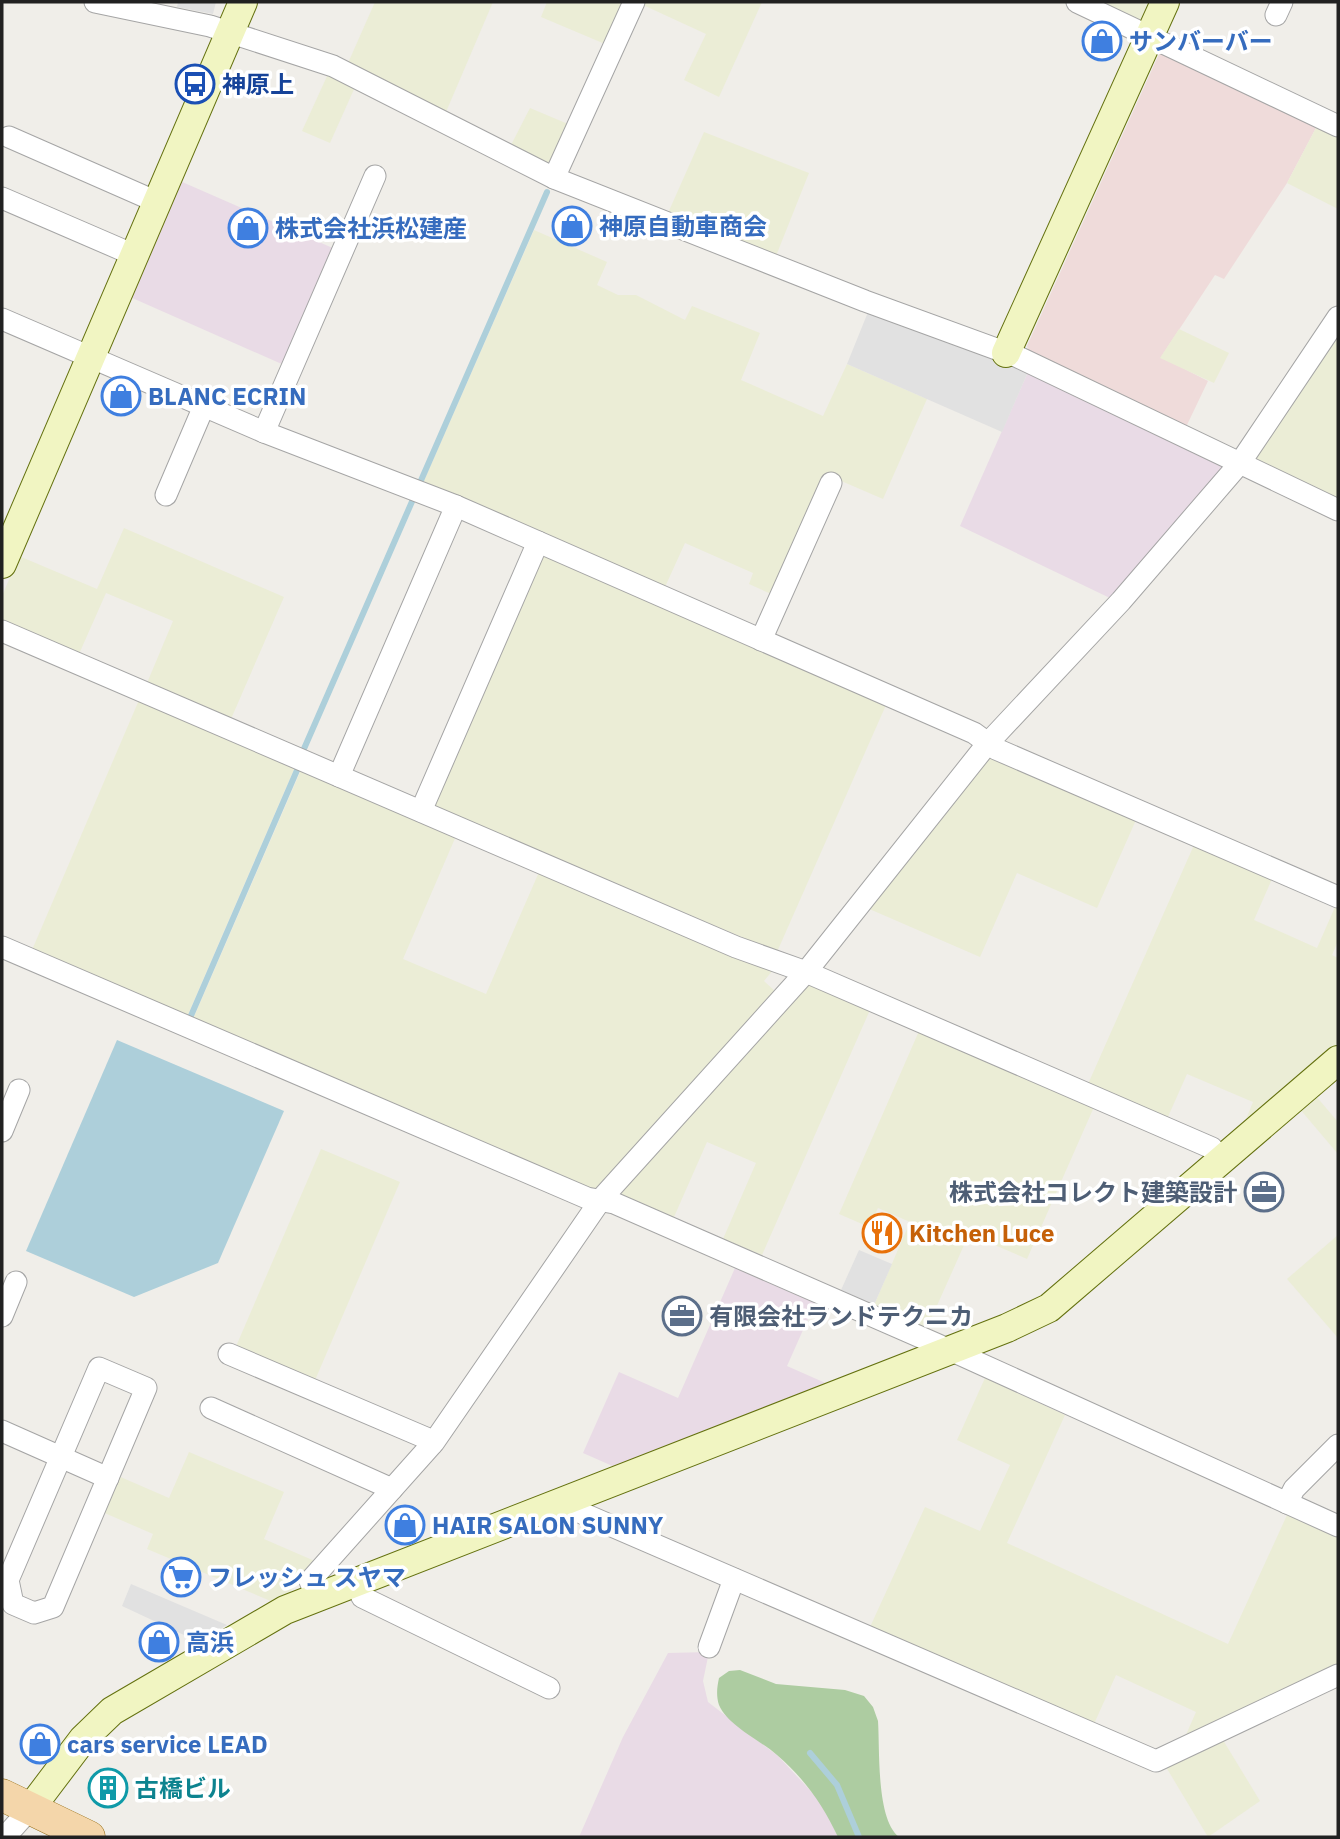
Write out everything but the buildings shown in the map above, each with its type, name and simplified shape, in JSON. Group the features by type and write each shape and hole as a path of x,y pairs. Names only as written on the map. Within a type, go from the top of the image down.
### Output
{"main road":[{"path":"2,1795 89,1837"}],"street":[{"path":"95,2 121,4 230,32 334,66 554,178 1006,353 1338,510"},
{"path":"2,564 243,2"},
{"path":"554,178 634,2"},
{"path":"1077,2 1338,126"},
{"path":"1006,353 1165,2"},
{"path":"9,137 157,202"},
{"path":"264,432 375,176"},
{"path":"2,198 134,255"},
{"path":"316,1597 310,1581 432,1444 600,1200 806,972 988,743 1121,601 1240,463 1338,317"},
{"path":"2,319 264,432 456,506 974,733 988,743 1338,897"},
{"path":"166,495 204,406"},
{"path":"761,640 831,483"},
{"path":"339,776 456,506"},
{"path":"421,811 538,542"},
{"path":"2,631 736,947 806,972 1212,1148 1223,1160"},
{"path":"2,947 587,1198 614,1203 950,1350 1338,1526"},
{"path":"5,1837 30,1809 83,1739 113,1711 260,1623 356,1581 950,1350 1049,1308 1338,1060"},
{"path":"2,1131 19,1090"},
{"path":"2,1316 16,1282"},
{"path":"229,1354 426,1438 432,1444"},
{"path":"99,1368 146,1388 53,1607 34,1613 13,1604 8,1580 61,1457 99,1368"},
{"path":"211,1408 392,1489"},
{"path":"2,1431 108,1478"},
{"path":"1287,1503 1294,1489 1338,1446"},
{"path":"572,1497 577,1511 1157,1761 1338,1675"},
{"path":"709,1647 734,1579"},
{"path":"356,1581 362,1597 549,1688"}],"shaded area":[{"path":"178,2 216,2 213,14 177,7"},
{"path":"1160,52 1318,124 1287,183 1224,279 1215,275 1161,357 1208,381 1186,427 1029,352 1027,346"},
{"name":"株式会社浜松建産","path":"180,181 335,249 284,365 130,297"},
{"path":"868,312 1028,372 1002,432 847,364"},
{"path":"1028,372 1222,465 1223,471 1112,599 960,526"},
{"path":"859,1250 892,1264 874,1305 841,1290"},
{"path":"735,1268 815,1303 787,1366 830,1385 617,1468 583,1453 619,1372 678,1398"},
{"path":"131,1584 227,1625 199,1642 122,1606"},
{"path":"709,1652 703,1681 708,1702 778,1756 821,1802 838,1837 579,1837 623,1737 668,1653"}],"green space":[{"path":"375,2 493,2 446,112 348,63"},
{"path":"547,2 624,2 605,44 541,17"},
{"path":"645,2 762,2 719,97 684,80 706,34 643,5"},
{"path":"1099,2 1153,2 1145,19 1141,21"},
{"path":"328,74 355,87 330,143 302,131"},
{"path":"530,108 568,124 551,161 545,163 511,145"},
{"path":"1318,124 1338,136 1338,209 1287,183"},
{"path":"704,132 809,173 776,256 668,213"},
{"path":"534,230 607,262 597,285 618,295 636,295 685,320 692,306 760,333 741,380 823,416 847,364 927,399 883,499 825,474 771,594 749,584 753,573 685,543 665,587 423,483"},
{"path":"1179,329 1229,353 1214,383 1160,358"},
{"path":"1338,331 1338,500 1257,461 1255,455"},
{"path":"124,528 284,597 231,719 147,683 173,621 106,593 79,654 2,620 2,596 19,556 97,589"},
{"path":"542,554 886,705 777,952 430,805"},
{"path":"139,700 295,767 187,1017 32,950"},
{"path":"992,757 1136,820 1097,908 1017,873 980,957 867,908 985,759"},
{"path":"301,770 456,836 403,959 486,994 539,872 773,970 764,981 777,993 600,1188 592,1190 193,1019"},
{"path":"1194,845 1272,879 1254,920 1317,948 1335,907 1338,908 1338,941 1332,955 1338,958 1338,1046 1242,1129 1253,1102 1187,1074 1167,1119 1088,1084"},
{"path":"812,985 870,1010 762,1255 723,1239 756,1163 707,1142 674,1217 622,1195 621,1189 804,987"},
{"path":"919,1031 1094,1107 1027,1259 969,1234 927,1328 874,1305 910,1222 878,1208 869,1227 839,1214"},
{"path":"1315,1095 1338,1122 1338,1154 1299,1108"},
{"path":"321,1149 400,1182 313,1385 234,1351"},
{"path":"1338,1235 1338,1338 1287,1279"},
{"path":"985,1378 1065,1415 1007,1543 1228,1644 1287,1515 1338,1538 1338,1665 1185,1737 1196,1712 1116,1675 1094,1724 870,1627 925,1507 980,1531 1010,1465 957,1440"},
{"path":"189,1452 284,1492 264,1539 317,1562 286,1596 273,1602 147,1549 153,1534 100,1511 116,1475 169,1498"},
{"path":"740,1670 776,1684 845,1690 864,1696 873,1707 878,1721 883,1800 886,1816 899,1837 838,1837 819,1803 796,1773 723,1713 717,1698 719,1678 729,1671"},
{"path":"1223,1740 1260,1801 1208,1837 1166,1767"}],"water":[{"path":"117,1040 284,1111 218,1263 134,1297 26,1251"}],"waterway":[{"path":"419,485 547,192"},
{"path":"303,751 414,497"},
{"path":"190,1018 298,768"},
{"path":"810,1753 837,1785 859,1837"}],"place":[{"name":"サンバーバー","path":"1102,41"},
{"name":"神原上","path":"195,84"},
{"name":"神原自動車商会","path":"572,226"},
{"name":"株式会社浜松建産","path":"248,228"},
{"name":"BLANC ECRIN","path":"121,396"},
{"name":"株式会社コレクト建築設計","path":"1264,1192"},
{"name":"Kitchen Luce","path":"882,1233"},
{"name":"有限会社ランドテクニカ","path":"682,1316"},
{"name":"HAIR SALON SUNNY","path":"405,1525"},
{"name":"フレッシュ スヤマ","path":"181,1577"},
{"name":"高浜","path":"159,1642"},
{"name":"cars service LEAD","path":"40,1744"},
{"name":"古橋ビル","path":"108,1788"}]}
